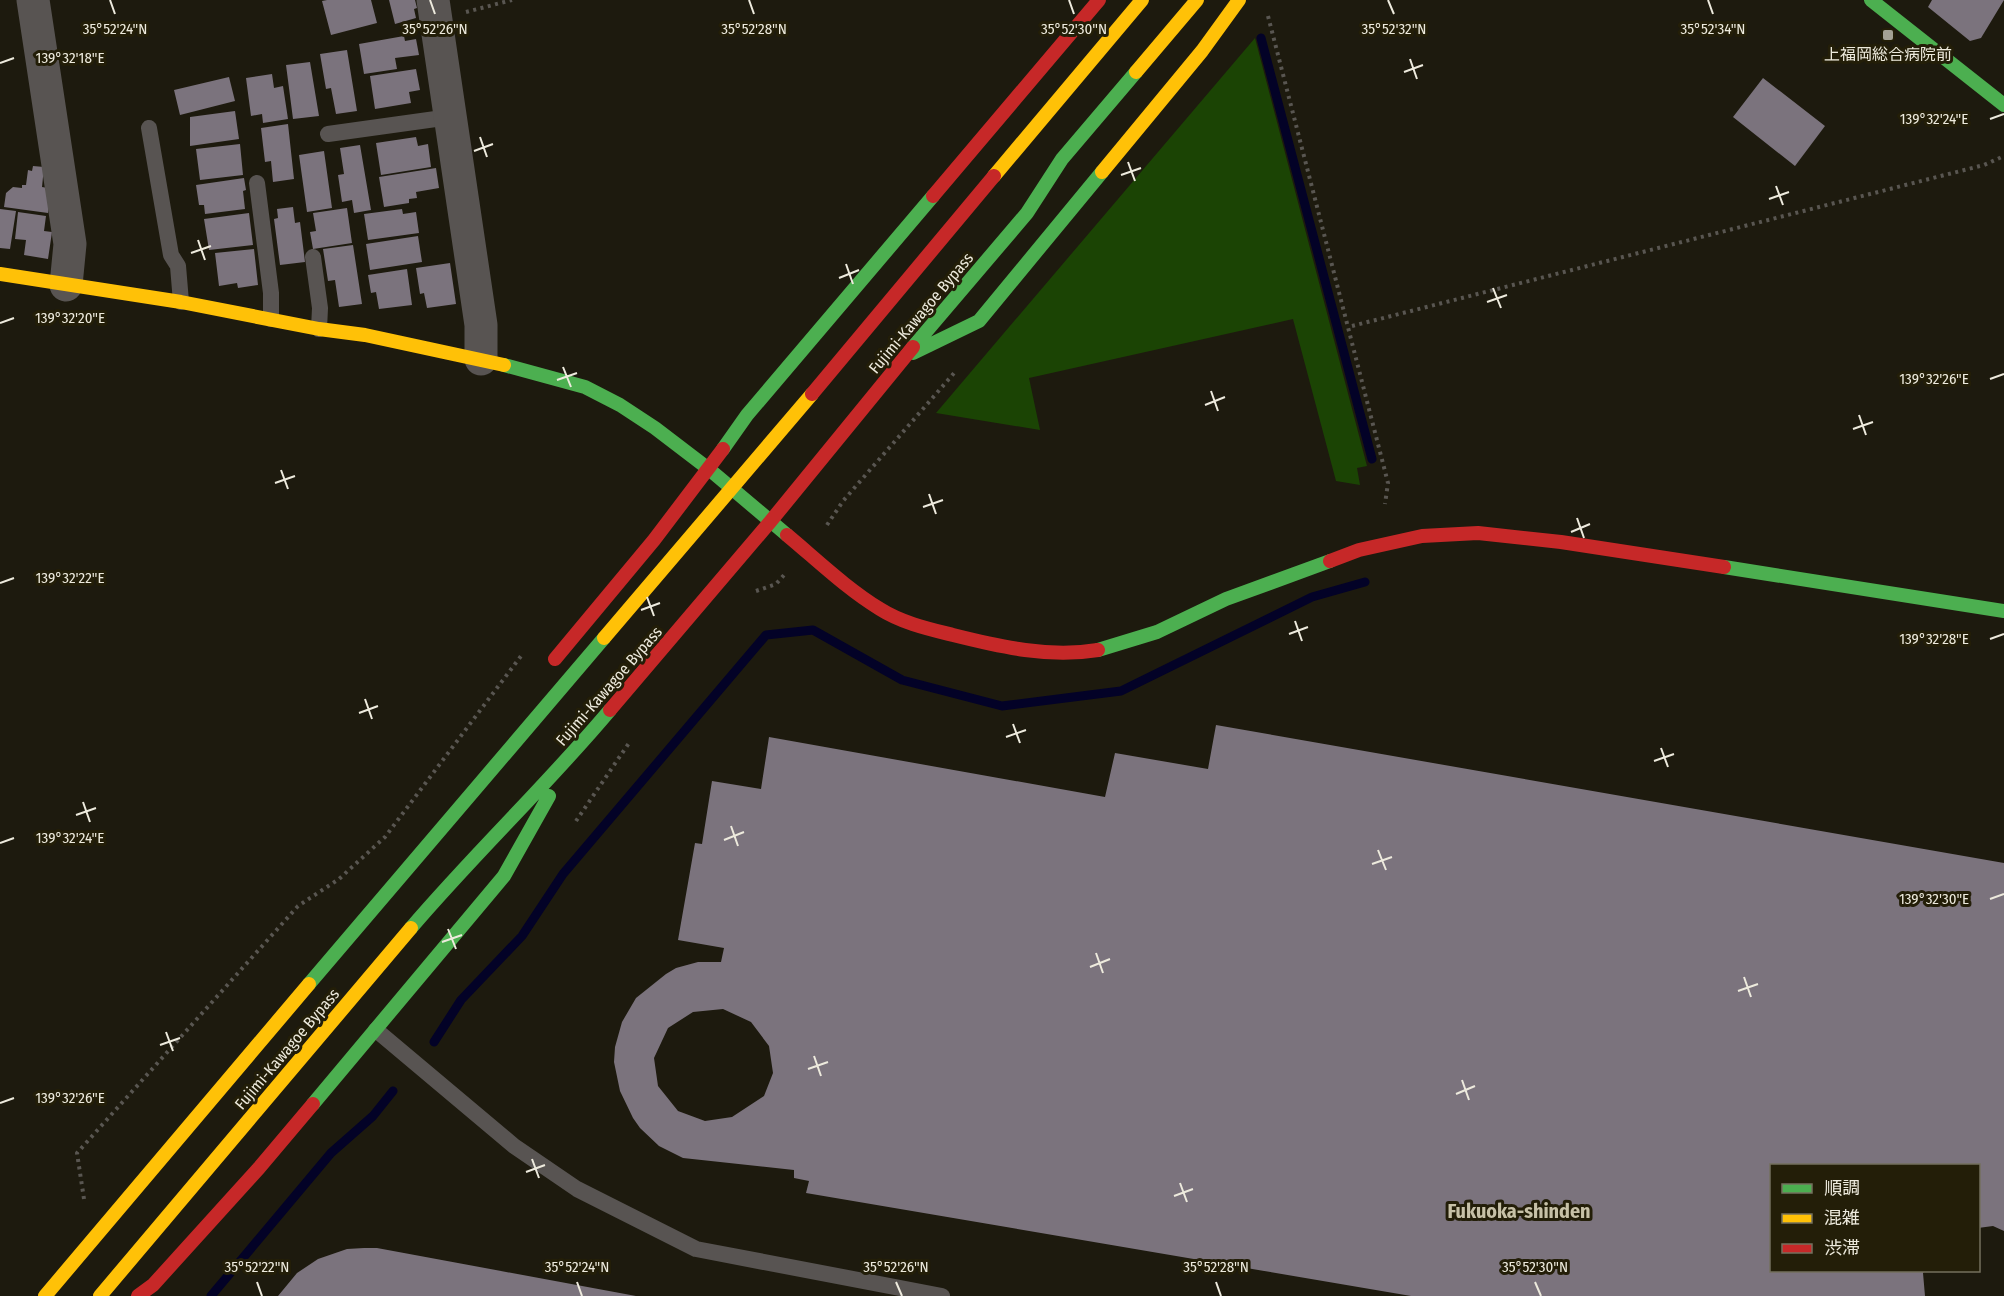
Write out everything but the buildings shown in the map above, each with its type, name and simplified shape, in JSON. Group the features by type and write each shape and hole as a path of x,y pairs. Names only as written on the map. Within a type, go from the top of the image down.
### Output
{"main road":[{"path":"546,670 628,573 710,470 747,415 1100,0"},
{"name":"Fujimi-Kawagoe Bypass","path":"100,1296 439,895 574,753 770,522 904,357 1027,213 1062,159 1197,0"},
{"path":"904,357 979,321 1202,51 1239,0"},
{"path":"1871,0 2004,105"},
{"name":"Fujimi-Kawagoe Bypass","path":"45,1296 505,752 732,489 1138,5"},
{"path":"0,274 181,302 320,329 365,335 481,359 585,387 620,405 655,428 710,470 852,589 881,610 920,627 1003,648 1080,653 1109,648 1157,632 1226,599 1359,550 1422,536 1467,534 1561,542 2004,611"},
{"path":"505,752 518,720"},
{"path":"138,1296 153,1285 259,1168 504,876 574,753"}],"street":[{"path":"33,0 69,244 66,285"},
{"path":"435,10 481,326 481,359"}],"lane":[{"path":"328,134 450,117"},
{"path":"149,128 171,255 178,266 181,302"},
{"path":"257,183 272,293 271,319"},
{"path":"313,257 320,308 320,329"},
{"path":"376,1030 514,1146 577,1189 696,1249 942,1296"}],"path":[{"path":"435,10 512,0"},
{"path":"1267,15 1388,483 1385,504"},
{"path":"1352,326 1984,165 2004,156"},
{"path":"753,592 776,584"},
{"path":"86,1207 77,1153 298,906 339,879 385,837 522,656"},
{"path":"569,830 634,735"}],"green space":[{"path":"1255,38 1367,466 1357,468 1360,485 1336,481 1293,319 1029,378 1040,430 936,413"}],"waterway":[{"path":"1261,38 1372,459"},
{"path":"434,1042 461,1000 522,936 563,874 766,635 813,630 902,680 1002,706 1121,691 1312,597 1365,582"},
{"path":"211,1296 331,1153 373,1116 393,1091"}],"traffic: fast":[{"path":"1871,0 2004,105"},
{"path":"913,347 1027,213 1062,159 1136,72"},
{"path":"913,353 979,321 1102,172"},
{"path":"723,449 747,415 933,196"},
{"path":"504,365 585,387 620,405 655,428 710,470 787,535"},
{"path":"1098,650 1157,632 1226,599 1330,561"},
{"path":"1724,567 2004,611"},
{"path":"309,984 604,638"},
{"path":"411,928 610,710"},
{"path":"313,1104 504,876 549,796"}],"traffic: slow":[{"path":"994,176 1142,0"},
{"path":"1136,72 1197,0"},
{"path":"1102,172 1202,51 1239,0"},
{"path":"0,274 181,302 319,329 365,335 504,365"},
{"path":"604,638 812,394"},
{"path":"100,1296 411,928"},
{"path":"45,1296 309,984"}],"traffic: jam":[{"path":"933,196 1099,0"},
{"path":"812,394 994,176"},
{"path":"610,710 770,522 913,347"},
{"path":"555,659 654,540 723,449"},
{"path":"1330,561 1359,550 1422,536 1478,533 1561,542 1724,567"},
{"path":"787,535 856,593 888,614 906,622 1025,650 1061,653 1098,650"},
{"path":"138,1296 153,1285 259,1168 313,1104"}],"place":[{"name":"上福岡総合病院前","path":"1888,35"}],"district":[{"name":"Fukuoka-shinden","path":"1519,1211"}]}
